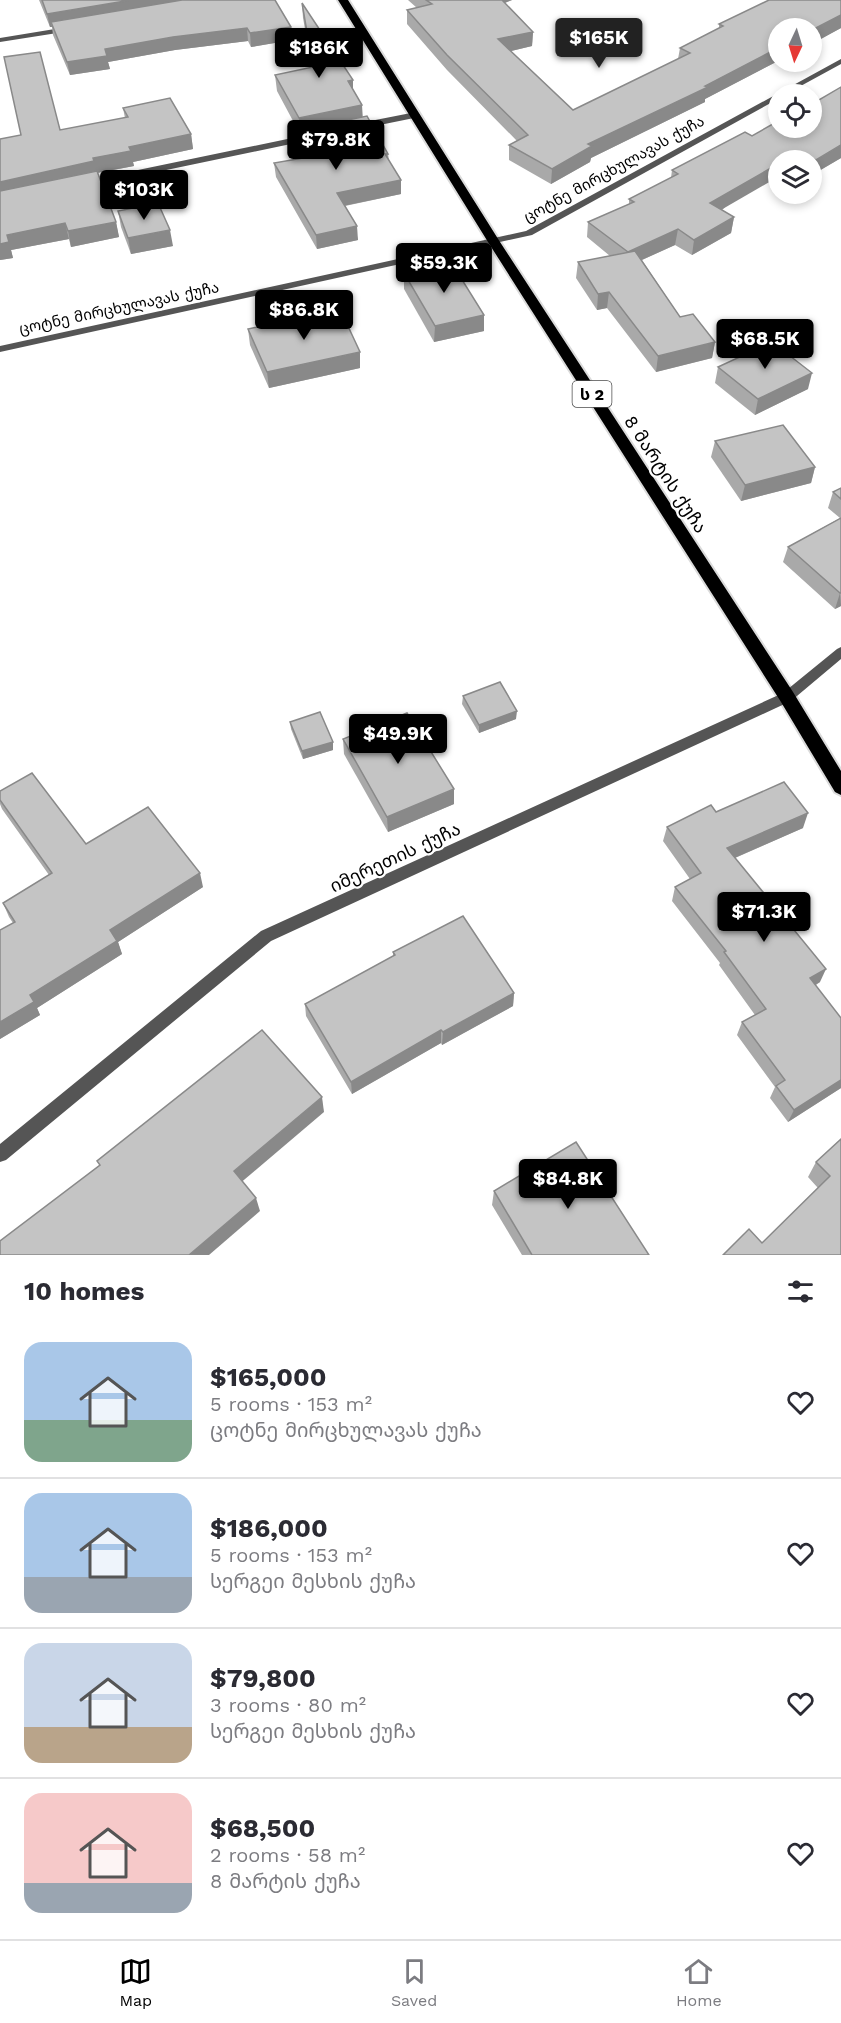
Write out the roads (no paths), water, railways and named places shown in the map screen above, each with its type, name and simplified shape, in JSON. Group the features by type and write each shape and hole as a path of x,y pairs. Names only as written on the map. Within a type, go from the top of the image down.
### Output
{"highway":[{"name":"8 მარტის ქუჩა","path":"343,0 494,242 787,697 841,787"}],"street":[{"path":"0,40 71,28"},
{"name":"ცოტნე მირცხულავას ქუჩა","path":"800,84 841,62"},
{"name":"ცოტნე მირცხულავას ქუჩა","path":"0,349 530,233 768,102"},
{"path":"346,129 416,115"},
{"path":"69,187 335,132"},
{"name":"იმერეთის ქუჩა","path":"0,1154 266,936 787,697 841,652"}]}
